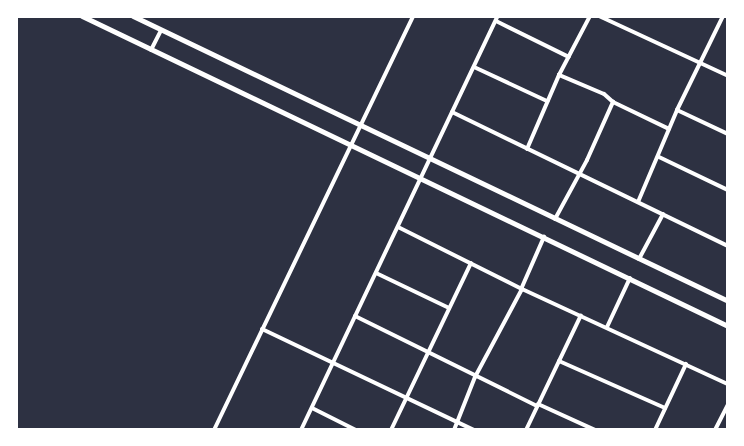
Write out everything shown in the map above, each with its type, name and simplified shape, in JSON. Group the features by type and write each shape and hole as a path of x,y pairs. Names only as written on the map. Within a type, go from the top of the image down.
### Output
{"street":[{"path":"82,16 728,326"},
{"path":"133,16 728,301"},
{"path":"214,430 413,16"},
{"path":"301,430 498,16"},
{"path":"526,149 559,75 590,16"},
{"path":"599,16 728,76"},
{"path":"638,202 677,110 701,64 722,17 728,21"},
{"path":"496,21 569,57"},
{"path":"151,50 161,30"},
{"path":"474,67 547,101"},
{"path":"559,75 604,94 613,102 669,129"},
{"path":"555,219 611,112 613,102"},
{"path":"677,110 728,134"},
{"path":"452,112 728,246"},
{"path":"659,156 728,190"},
{"path":"639,259 663,214"},
{"path":"398,227 522,288 728,384"},
{"path":"454,430 464,400 522,288 544,237"},
{"path":"391,430 471,263"},
{"path":"376,273 449,308"},
{"path":"607,327 630,278"},
{"path":"526,430 581,315"},
{"path":"355,316 475,377 595,430"},
{"path":"262,329 474,430"},
{"path":"559,361 665,408"},
{"path":"655,430 686,364"},
{"path":"715,430 728,404"},
{"path":"312,408 356,430"}]}
